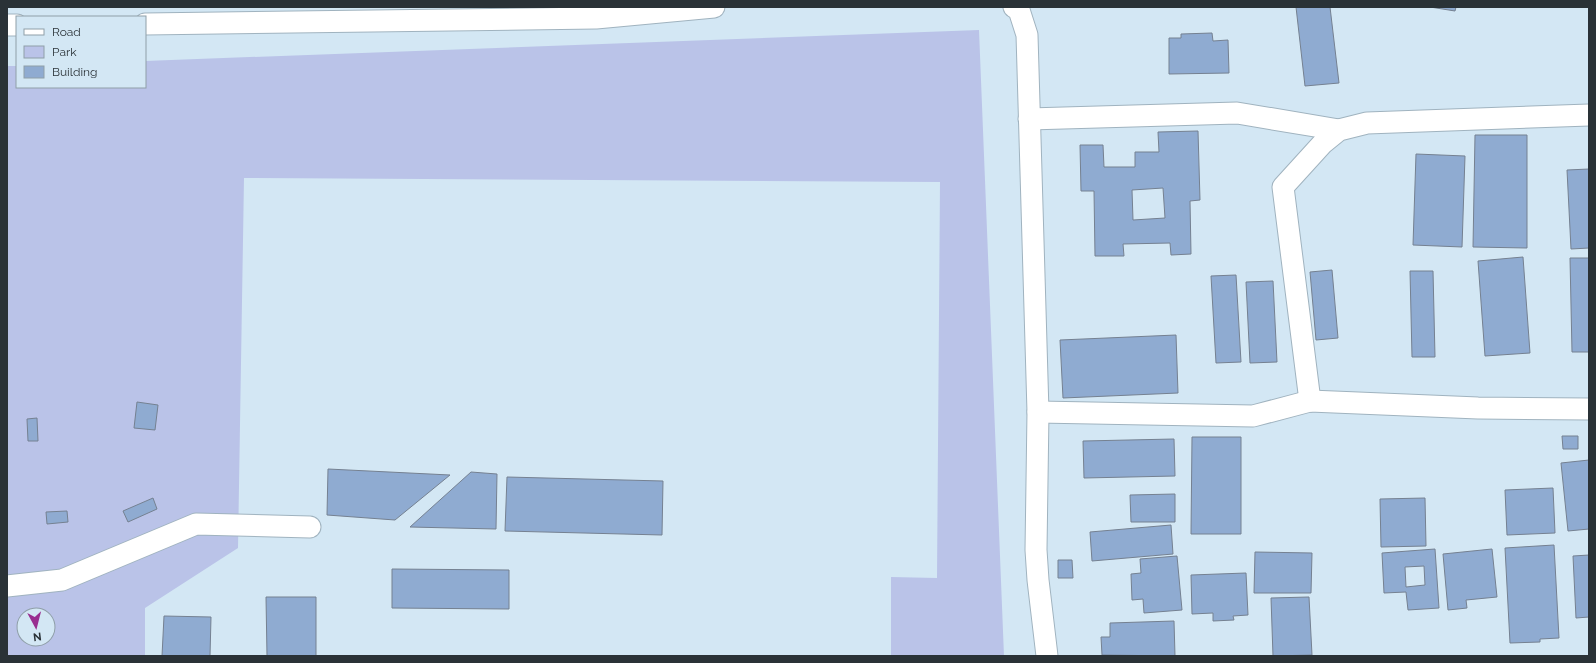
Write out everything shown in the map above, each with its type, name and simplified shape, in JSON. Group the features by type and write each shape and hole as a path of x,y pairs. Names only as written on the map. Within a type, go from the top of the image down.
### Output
{"street":[{"path":"146,24 291,15 596,13 714,7"},
{"path":"1014,7 1019,10 1027,35 1038,412 1036,550 1047,656"},
{"path":"1029,119 1237,113 1339,130"},
{"path":"1310,401 1283,187 1323,143 1339,130 1367,122 1589,115"},
{"path":"1038,412 1253,416 1310,401 1478,408 1589,409"},
{"path":"7,586 62,580 196,524 310,527"}],"green space":[{"path":"979,30 1004,656 891,656 891,577 937,578 940,182 244,178 238,548 145,608 145,656 7,656 7,66 16,66 16,88 146,88 146,61"}],"building":[{"path":"1296,7 1330,7 1339,83 1305,86"},
{"path":"1430,7 1456,7 1455,11"},
{"path":"1212,33 1213,41 1228,40 1229,73 1169,74 1169,38 1181,38 1181,34"},
{"path":"1198,131 1200,200 1190,201 1191,254 1171,255 1170,243 1123,244 1124,256 1095,256 1094,191 1081,191 1080,145 1103,145 1104,167 1135,167 1135,152 1159,152 1158,132","holes":["1163,188 1165,218 1133,220 1132,190"]},
{"path":"1475,135 1527,135 1527,248 1473,247"},
{"path":"1416,154 1465,156 1462,247 1413,245"},
{"path":"1589,169 1589,248 1571,249 1567,170"},
{"path":"1523,257 1530,353 1485,356 1478,261"},
{"path":"1570,258 1589,258 1589,352 1572,352"},
{"path":"1332,270 1338,338 1316,340 1310,272"},
{"path":"1410,271 1433,271 1435,357 1412,357"},
{"path":"1236,275 1241,362 1216,363 1211,276"},
{"path":"1273,281 1277,362 1250,363 1246,282"},
{"path":"1176,335 1178,393 1063,398 1060,340"},
{"path":"137,402 158,405 155,430 134,428"},
{"path":"37,418 38,441 28,441 27,419"},
{"path":"1562,436 1578,436 1578,449 1563,449"},
{"path":"1192,437 1241,437 1241,534 1191,534"},
{"path":"1174,439 1175,476 1084,478 1083,441"},
{"path":"1589,460 1589,529 1568,531 1561,463"},
{"path":"328,469 450,475 395,520 327,515"},
{"path":"471,472 497,474 496,529 410,527"},
{"path":"507,477 663,481 662,535 505,531"},
{"path":"1553,488 1555,533 1507,535 1505,490"},
{"path":"1175,494 1175,522 1131,522 1130,495"},
{"path":"153,498 157,509 128,522 123,511"},
{"path":"1425,498 1426,546 1381,547 1380,499"},
{"path":"67,511 68,522 47,524 46,512"},
{"path":"1171,525 1173,554 1092,561 1090,532"},
{"path":"1554,545 1559,638 1540,639 1540,642 1510,643 1505,548"},
{"path":"1435,549 1439,608 1408,610 1406,592 1384,593 1382,553","holes":["1424,566 1425,585 1406,587 1405,567"]},
{"path":"1492,549 1497,597 1466,600 1467,608 1448,610 1443,554"},
{"path":"1255,552 1312,553 1311,593 1254,593"},
{"path":"1589,555 1589,617 1576,618 1573,556"},
{"path":"1177,556 1182,610 1144,613 1143,599 1132,600 1131,574 1141,573 1140,559"},
{"path":"1058,560 1072,560 1073,578 1058,578"},
{"path":"392,569 509,570 509,609 392,608"},
{"path":"1246,573 1248,615 1233,616 1234,620 1213,621 1213,613 1192,614 1191,575"},
{"path":"266,597 316,597 316,656 267,656"},
{"path":"1309,597 1312,655 1273,656 1271,598"},
{"path":"164,616 211,617 210,656 162,656"},
{"path":"1174,621 1175,656 1102,655 1101,637 1110,637 1110,623"}]}
